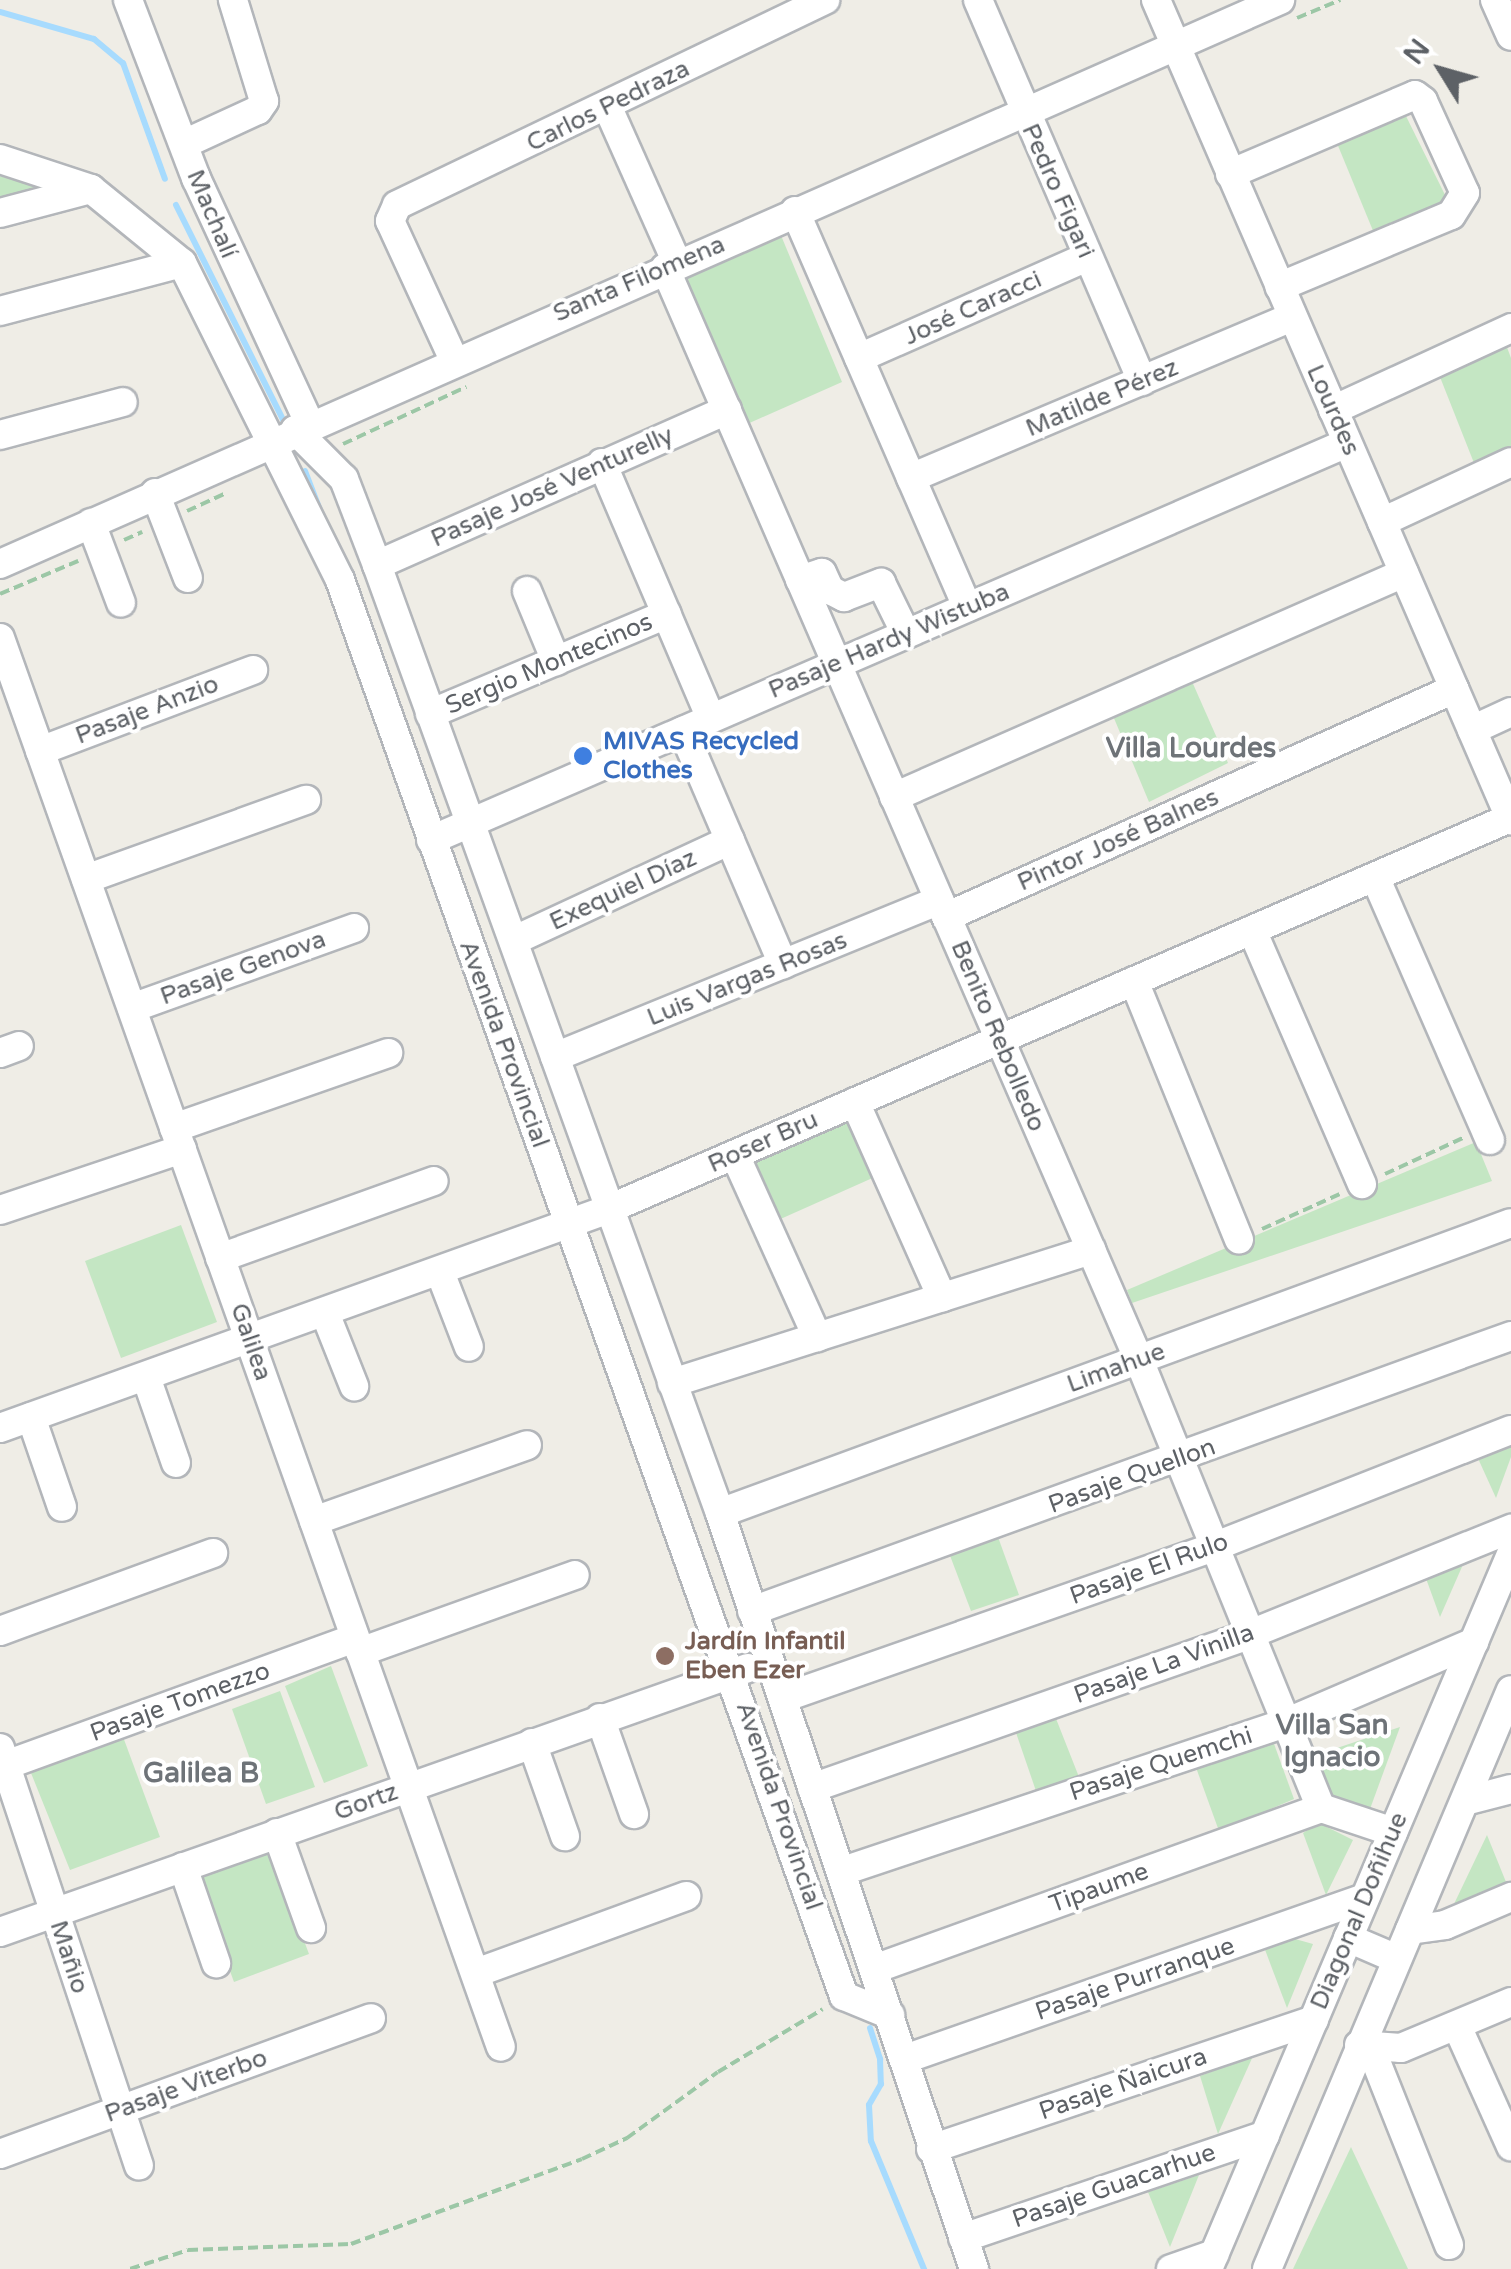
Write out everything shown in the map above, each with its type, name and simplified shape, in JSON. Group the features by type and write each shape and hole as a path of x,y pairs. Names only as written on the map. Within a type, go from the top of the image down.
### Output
{"street":[{"name":"Machalí","path":"128,0 292,431"},
{"path":"184,144 258,110 264,101 233,0"},
{"name":"Carlos Pedraza","path":"454,360 391,212 825,0"},
{"name":"Pedro Figari","path":"978,0 1142,381"},
{"name":"Lourdes","path":"1156,0 1511,819"},
{"name":"Santa Filomena","path":"0,564 292,431 1280,0"},
{"path":"1495,0 1511,36"},
{"path":"1230,174 1415,95 1424,100 1465,194 1450,215 1279,287"},
{"name":"Benito Rebolledo","path":"608,108 727,410 1138,1360 1175,1462 1321,1808"},
{"name":"Avenida Provincial","path":"0,159 91,190 182,263 292,431 344,479 515,940 720,1513 877,1968 931,2149 974,2269"},
{"path":"0,213 91,190"},
{"path":"795,211 967,607"},
{"name":"José Caracci","path":"859,358 1088,257"},
{"path":"0,311 182,263"},
{"name":"Matilde Pérez","path":"911,478 1292,318"},
{"path":"1333,410 1511,328"},
{"path":"0,436 123,402"},
{"name":"Pasaje José Venturelly","path":"377,565 727,410"},
{"name":"Avenida Provincial","path":"292,431 340,580 568,1226 732,1672 844,1996"},
{"name":"Pasaje Hardy Wistuba","path":"432,840 1347,442"},
{"path":"1382,522 1511,462"},
{"path":"602,463 711,718"},
{"path":"155,493 188,578"},
{"path":"91,522 121,603"},
{"path":"894,797 1404,572"},
{"path":"800,580 822,573 830,590 844,597 882,583 906,634"},
{"path":"527,591 556,661"},
{"name":"Sergio Montecinos","path":"430,714 667,614"},
{"name":"Galilea","path":"0,638 502,2047"},
{"name":"Pasaje Anzio","path":"40,751 254,670"},
{"name":"Pintor José Balnes","path":"943,909 1454,689"},
{"path":"1472,730 1511,712"},
{"path":"683,731 783,964"},
{"path":"86,878 306,800"},
{"name":"Roser Bru","path":"0,1428 568,1226 1511,819"},
{"name":"Exequiel Díaz","path":"515,940 730,840"},
{"path":"1375,877 1490,1140"},
{"name":"Luis Vargas Rosas","path":"555,1058 783,964 943,909"},
{"name":"Pasaje Genova","path":"132,1008 354,928"},
{"path":"1252,930 1362,1184"},
{"path":"1134,981 1240,1240"},
{"path":"0,1210 388,1053"},
{"path":"855,1102 942,1297"},
{"path":"735,1155 817,1337"},
{"path":"220,1258 434,1181"},
{"name":"Limahue","path":"720,1513 1511,1222"},
{"path":"672,1383 1090,1250"},
{"path":"440,1272 469,1347"},
{"path":"325,1313 354,1386"},
{"name":"Pasaje Quellon","path":"752,1611 1175,1462 1511,1336"},
{"path":"146,1376 176,1462"},
{"path":"31,1417 62,1507"},
{"name":"Pasaje El Rulo","path":"782,1698 1211,1548 1511,1430"},
{"path":"314,1522 527,1444"},
{"name":"Pasaje La Vinilla","path":"812,1788 1248,1635 1511,1530"},
{"path":"0,1630 213,1553"},
{"name":"Diagonal Doñihue","path":"1211,2262 1511,1554"},
{"name":"Pasaje Tomezzo","path":"4,1770 357,1645 575,1574"},
{"name":"Pasaje Quemchi","path":"843,1870 1285,1723 1474,1642"},
{"name":"Gortz","path":"0,1932 600,1718 732,1672 770,1663"},
{"path":"1267,2269 1365,2047 1397,1959 1469,1800 1511,1690"},
{"path":"600,1718 634,1814"},
{"path":"532,1743 564,1836"},
{"name":"Mañio","path":"4,1770 138,2166"},
{"path":"1469,1800 1511,1789"},
{"path":"1321,1808 1393,1832"},
{"name":"Tipaume","path":"877,1968 1321,1808"},
{"path":"278,1834 311,1928"},
{"path":"183,1867 216,1963"},
{"path":"476,1973 686,1896"},
{"path":"1410,1930 1445,1925 1511,1897"},
{"name":"Pasaje Purranque","path":"906,2060 1365,1898"},
{"path":"1348,1938 1397,1959"},
{"path":"844,1996 890,2015"},
{"path":"1365,2047 1402,2048 1511,2002"},
{"name":"Pasaje Viterbo","path":"0,2154 371,2018"},
{"name":"Pasaje Ñaicura","path":"931,2149 1314,2020"},
{"path":"1457,2026 1511,2146"},
{"path":"1365,2047 1449,2245"},
{"name":"Pasaje Guacarhue","path":"963,2238 1265,2135"},
{"path":"1171,2269 1211,2262"}],"path":[{"path":"130,2269 188,2250 351,2244 582,2160 627,2138 718,2072 844,1996"}],"green space":[{"path":"1400,104 1449,203 1376,238 1334,136"},
{"path":"0,176 23,183 42,187 0,198"},
{"path":"780,233 842,382 745,425 680,272"},
{"path":"1505,342 1511,358 1511,448 1474,463 1438,372"},
{"path":"1190,677 1228,763 1149,802 1111,711"},
{"path":"851,1113 877,1176 776,1221 746,1162"},
{"path":"1476,1142 1492,1181 1132,1303 1127,1290"},
{"path":"181,1225 217,1322 121,1358 85,1261"},
{"path":"1511,1439 1511,1457 1496,1498 1476,1454"},
{"path":"994,1526 1019,1595 971,1611 946,1545"},
{"path":"1468,1553 1440,1617 1424,1573"},
{"path":"331,1666 368,1766 324,1783 285,1686"},
{"path":"280,1691 315,1787 266,1804 232,1709"},
{"path":"1053,1711 1079,1777 1036,1791 1013,1724"},
{"path":"1400,1727 1370,1809 1323,1796 1313,1756"},
{"path":"1269,1730 1294,1799 1219,1831 1194,1762"},
{"path":"122,1734 160,1837 70,1870 29,1768"},
{"path":"1319,1823 1353,1840 1326,1895 1303,1833"},
{"path":"1487,1835 1506,1882 1454,1904"},
{"path":"270,1850 309,1954 234,1982 196,1878"},
{"path":"1288,1937 1313,1944 1287,2008 1264,1947"},
{"path":"1253,2056 1218,2134 1200,2076"},
{"path":"1351,2147 1408,2269 1293,2269"},
{"path":"1199,2175 1170,2247 1148,2192"}],"waterway":[{"path":"0,12 94,39 123,63 165,179"},
{"path":"176,205 284,422"},
{"path":"305,471 319,508"},
{"path":"870,2028 880,2059 881,2084 869,2105 871,2141 924,2269"}],"place":[{"name":"MIVAS Recycled Clothes","path":"583,756"},
{"name":"Jardín Infantil Eben Ezer","path":"665,1656"}],"district":[{"name":"Villa Lourdes","path":"1191,748"},
{"name":"Villa San Ignacio","path":"1332,1741"},
{"name":"Galilea B","path":"201,1773"}]}
